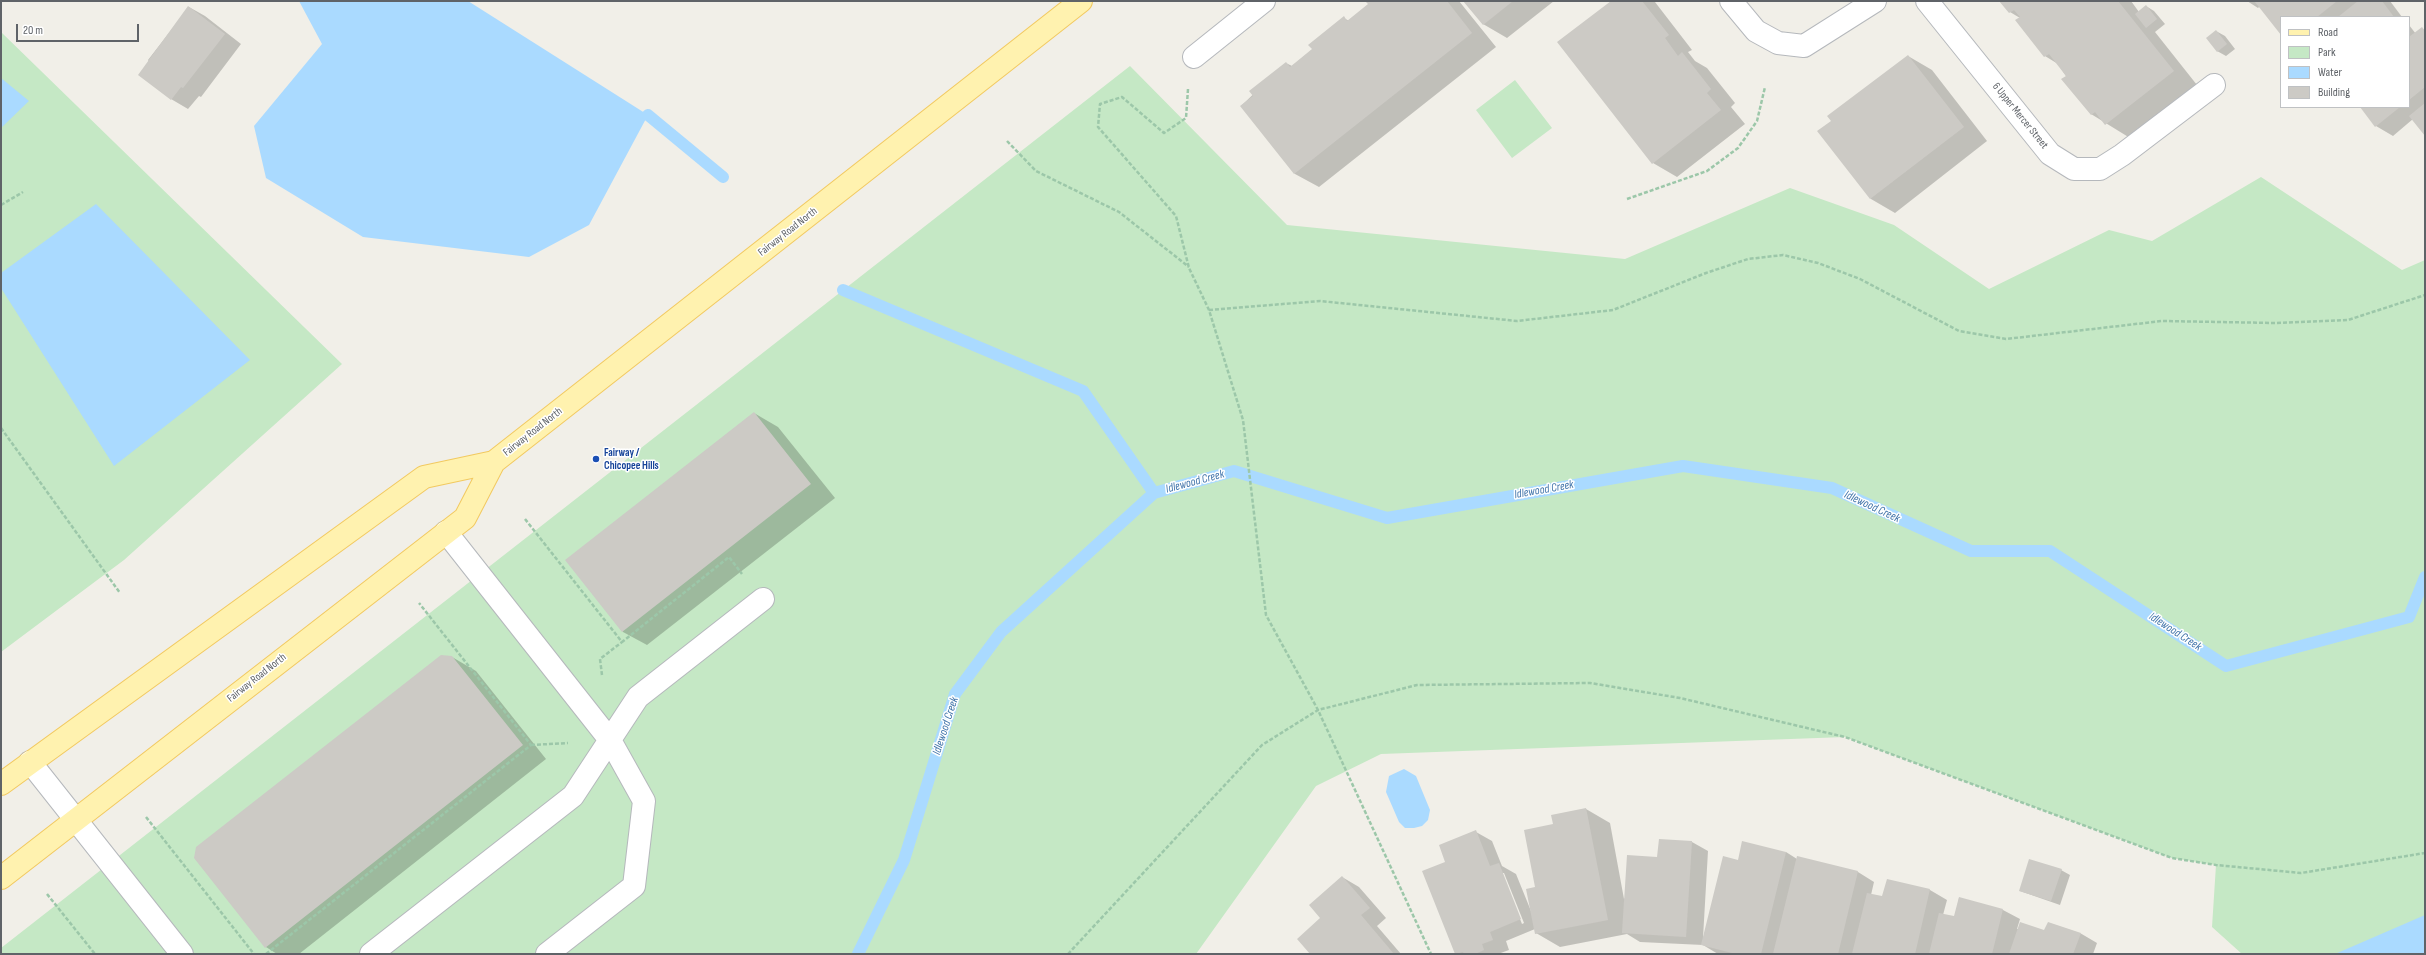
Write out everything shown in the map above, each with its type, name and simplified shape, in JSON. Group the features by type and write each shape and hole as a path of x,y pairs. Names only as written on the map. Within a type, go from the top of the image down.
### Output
{"main road":[{"name":"Fairway Road North","path":"1,878 464,518 494,462 1082,1"},
{"name":"Fairway Road North","path":"1,784 424,477 494,462"}],"lane":[{"path":"1194,57 1264,1"},
{"path":"1731,1 1756,31 1778,43 1804,46 1875,1"},
{"name":"6 Upper Mercer Street","path":"1927,1 2050,154 2074,169 2100,169 2122,155 2214,85"},
{"path":"446,532 610,740 644,801 634,886 548,954"},
{"path":"371,954 573,796 638,697 763,599"},
{"path":"30,762 182,954"}],"path":[{"path":"1194,57 1187,97 1186,118 1164,133 1122,97 1100,104 1098,127 1176,216 1189,268 1209,310 1243,420 1260,576 1266,615 1318,710 1431,954"},
{"path":"1627,199 1707,171 1738,148 1757,120 1765,87"},
{"path":"1006,141 1036,171 1119,212 1189,268"},
{"path":"1,205 23,192"},
{"path":"1209,310 1320,301 1525,320 1613,310 1748,259 1783,255 1818,264 1860,279 1959,331 2006,339 2162,321 2275,323 2348,320 2425,295"},
{"path":"1,428 120,593"},
{"path":"525,519 622,642"},
{"path":"603,681 600,659 729,558"},
{"path":"419,603 532,745"},
{"path":"1068,954 1262,745 1318,710 1417,685 1590,683 1680,698 1845,737 2172,858 2216,865 2301,873 2425,853"},
{"path":"266,954 532,745 571,743"},
{"path":"146,818 254,954"},
{"path":"48,894 95,954"}],"green space":[{"path":"1,32 342,364 124,560 1,652"},
{"path":"1130,66 1287,225 1625,259 1790,188 1894,225 1989,289 2109,230 2152,241 2261,177 2402,270 2425,260 2425,954 2242,954 2212,927 2216,865 2172,858 1845,737 1381,754 1316,786 1196,954 1,954 1,948"},
{"path":"1515,80 1552,128 1512,158 1476,110"}],"water":[{"path":"299,1 468,1 648,115 589,225 529,257 363,237 266,178 254,126 322,44"},
{"path":"1,78 29,101 1,128"},
{"path":"96,204 250,360 114,466 1,288 1,273"},
{"path":"1404,769 1416,776 1430,810 1428,820 1422,826 1414,828 1405,828 1399,822 1386,792 1389,776"},
{"path":"2425,915 2425,954 2335,954"}],"building":[{"path":"1365,1 1447,1 1472,33 1294,174 1240,106 1253,96 1249,91 1286,62 1290,67 1312,49 1308,45 1344,16 1347,21 1368,4"},
{"path":"1463,1 1513,1 1483,25"},
{"path":"1611,1 1642,1 1669,35 1665,38 1678,56 1682,52 1711,89 1707,93 1721,110 1652,164 1557,42"},
{"path":"1999,1 2118,1 2174,71 2105,125 2095,112 2091,115 2061,79 2066,76 2049,54 2044,57 2015,20 2020,17 2014,10 2009,13"},
{"path":"2337,1 2318,16 2280,16 2280,34 2255,2"},
{"path":"2358,1 2382,1 2393,16 2339,16"},
{"path":"2146,5 2157,19 2146,28 2135,14"},
{"path":"188,6 225,34 183,88 181,87 171,100 138,75"},
{"path":"2422,27 2425,31 2425,87 2410,99 2410,36"},
{"path":"2216,30 2227,44 2217,52 2206,38"},
{"path":"1908,55 1964,127 1870,199 1817,131 1831,121 1827,116"},
{"path":"2425,103 2425,136 2409,116"},
{"path":"2361,108 2399,108 2375,127"},
{"path":"754,412 811,484 622,632 565,560"},
{"path":"441,655 452,656 523,745 265,948 194,858 196,847"},
{"path":"1586,808 1608,920 1535,934 1526,889 1535,887 1524,830 1553,824 1551,815"},
{"path":"1476,830 1490,866 1499,863 1521,919 1490,932 1493,940 1482,944 1484,950 1475,954 1464,954 1463,952 1455,954 1422,871 1445,862 1439,845"},
{"path":"1659,839 1692,841 1686,937 1622,933 1627,855 1657,857"},
{"path":"1742,841 1786,852 1761,954 1736,954 1701,945 1723,856 1738,860"},
{"path":"1797,856 1858,871 1838,954 1773,954"},
{"path":"2029,859 2062,869 2051,901 2019,891"},
{"path":"1342,876 1370,908 1361,915 1394,954 1310,954 1297,939 1320,918 1309,905"},
{"path":"1887,879 1930,889 1915,954 1852,954 1867,893 1882,896"},
{"path":"1959,897 2003,909 1992,954 1929,954 1939,913 1954,916"},
{"path":"2020,922 2044,930 2048,922 2081,933 2073,954 2009,954"}],"waterway":[{"path":"648,115 723,177"},
{"path":"843,290 1083,391 1154,493"},
{"name":"Idlewood Creek","path":"858,954 904,860 955,694 1001,632 1154,493 1234,471 1387,518 1683,466 1832,488 1971,551 2050,551 2226,666 2409,617 2425,577"}],"place":[{"name":"Fairway / Chicopee Hills","path":"596,459"}]}
